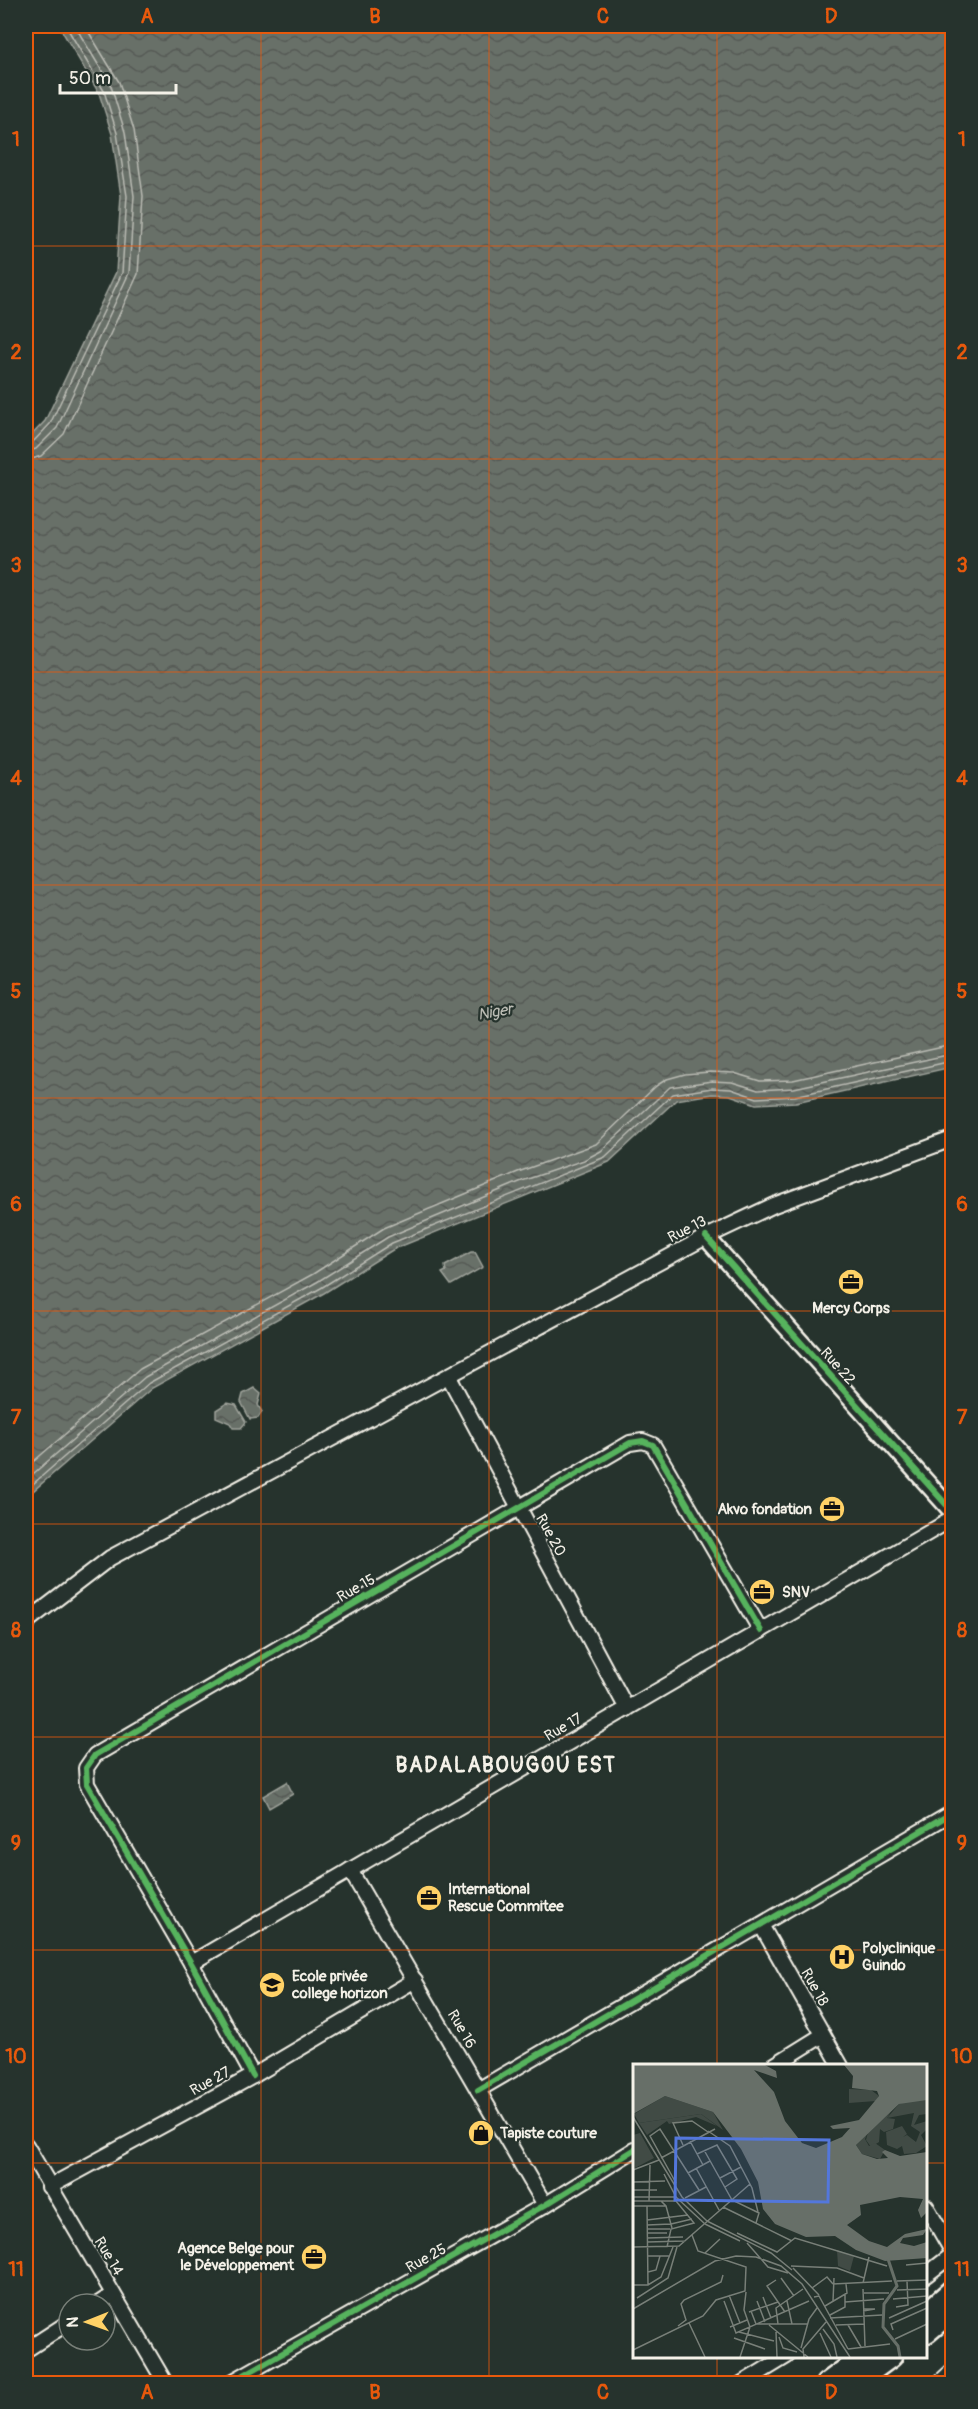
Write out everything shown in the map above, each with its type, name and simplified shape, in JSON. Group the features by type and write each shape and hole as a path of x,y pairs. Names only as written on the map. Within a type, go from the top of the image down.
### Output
{"main road":[{"path":"927,2312 952,2291"},
{"path":"927,2331 952,2310"},
{"path":"827,2384 862,2358"},
{"path":"853,2384 888,2358"}],"street":[{"name":"Rue 13","path":"26,1627 29,1620 110,1558 706,1237 774,1205 952,1139"},
{"name":"Rue 22","path":"706,1237 952,1511"},
{"name":"Rue 20","path":"449,1377 627,1709"},
{"name":"Rue 15","path":"191,1963 87,1784 86,1768 95,1755 517,1507 630,1443 643,1441 653,1445 761,1631"},
{"name":"Rue 17","path":"191,1963 952,1519"},
{"path":"478,2090 952,1813"},
{"name":"Rue 16","path":"350,1870 545,2205"},
{"name":"Rue 18","path":"761,1925 840,2064"},
{"path":"191,1963 253,2076"},
{"name":"Rue 27","path":"49,2187 253,2076 415,1980"},
{"path":"776,2064 823,2035"},
{"name":"Rue 14","path":"26,2145 112,2292"},
{"name":"Rue 25","path":"228,2384 545,2205 633,2151"},
{"path":"927,2208 952,2253 927,2273"},
{"name":"Rue 14","path":"117,2301 166,2384"},
{"path":"26,2350 57,2330"},
{"path":"741,2384 784,2358"},
{"path":"938,2384 952,2371"}],"water":[{"name":"Niger","path":"59,26 952,26 952,1067 796,1102 756,1104 730,1095 712,1094 676,1100 609,1162 394,1249 324,1293 152,1388 26,1497 26,441 45,421 116,272 121,196 112,134 99,93"},
{"path":"475,1252 483,1267 451,1285 442,1273 446,1271 445,1266"},
{"path":"254,1388 261,1394 258,1405 262,1412 258,1418 250,1419 241,1402 243,1394"},
{"path":"227,1403 236,1405 246,1422 241,1428 233,1428 230,1423 216,1417 216,1410"},
{"path":"287,1782 293,1794 269,1808 263,1796"}],"cycle path":[{"path":"706,1237 952,1511"},
{"path":"253,2076 191,1963 87,1784 86,1768 95,1755 630,1443 643,1441 653,1445 761,1631"},
{"path":"478,2090 952,1813"},
{"path":"228,2384 545,2205 633,2151"}],"place":[{"name":"Mercy Corps","path":"851,1282"},
{"name":"Akvo fondation","path":"832,1509"},
{"name":"SNV","path":"762,1592"},
{"name":"International Rescue Commitee","path":"429,1898"},
{"name":"Polyclinique Guindo","path":"842,1957"},
{"name":"Ecole privée college horizon","path":"272,1985"},
{"name":"Tapiste couture","path":"481,2133"},
{"name":"Agence Belge pour le Développement","path":"314,2257"}],"district":[{"name":"BADALABOUGOU EST","path":"506,1765"}]}
